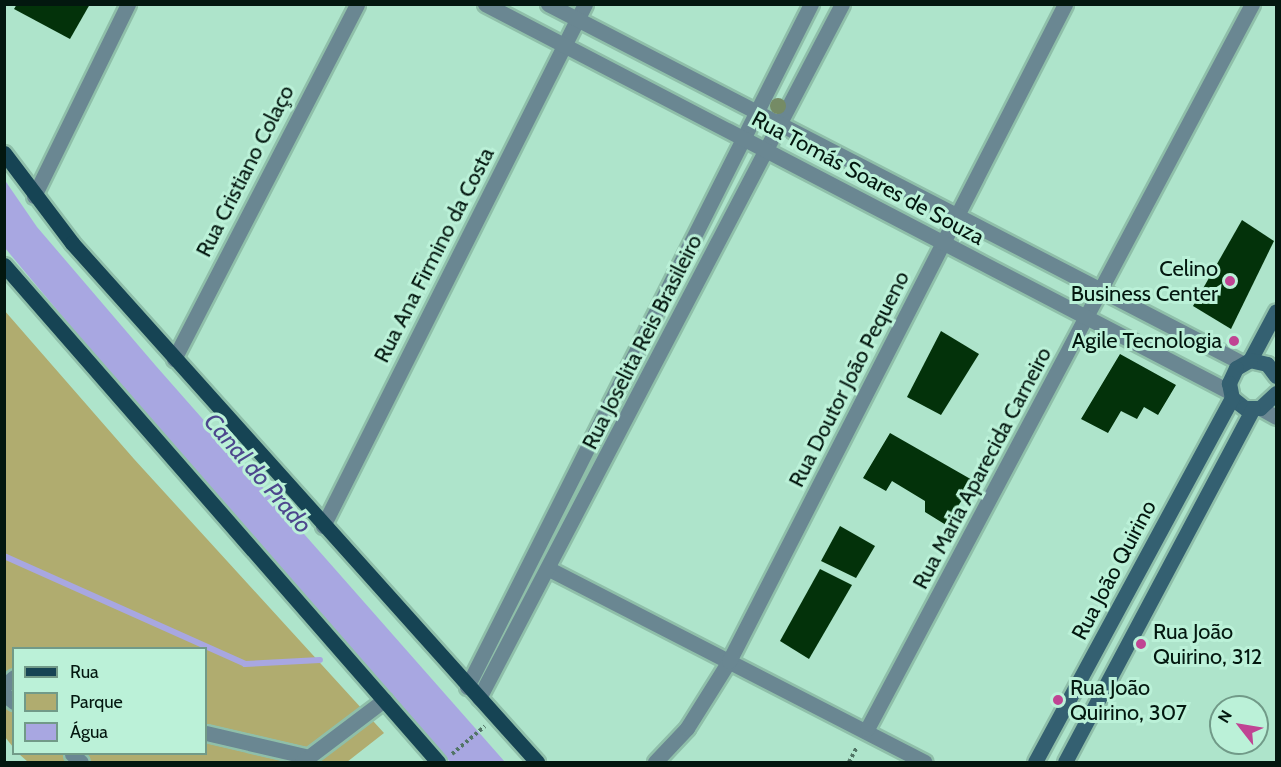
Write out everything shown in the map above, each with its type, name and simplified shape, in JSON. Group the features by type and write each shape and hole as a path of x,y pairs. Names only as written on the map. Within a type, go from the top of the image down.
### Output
{"main road":[{"path":"4,153 34,196 174,359 467,687 537,762"},
{"path":"4,265 384,700 442,760"},
{"path":"1275,370 1246,361 1276,311"},
{"name":"Rua João Quirino","path":"1035,762 1231,395 1231,375 1246,361"},
{"path":"1065,762 1257,409 1276,393"},
{"path":"1231,395 1257,409"}],"street":[{"path":"34,196 128,4"},
{"name":"Rua Cristiano Colaço","path":"174,359 357,4"},
{"name":"Rua Tomás Soares de Souza","path":"485,4 564,47 1089,317 1231,395"},
{"name":"Rua Tomás Soares de Souza","path":"548,4 1103,292 1246,361"},
{"name":"Rua Ana Firmino da Costa","path":"323,526 585,4"},
{"name":"Rua Joselita Reis Brasileiro","path":"467,687 811,4"},
{"name":"Rua Joselita Reis Brasileiro","path":"479,699 550,570 842,4"},
{"name":"Rua Doutor João Pequeno","path":"656,762 687,728 729,661 1065,4"},
{"name":"Rua Maria Aparecida Carneiro","path":"867,729 1103,292 1252,4"},
{"path":"1257,409 1276,417"},
{"path":"550,570 867,729 924,762"},
{"path":"207,733 305,760 384,700"}],"path":[{"path":"442,760 487,724"}],"green space":[{"path":"4,310 134,459 384,733 347,762 28,762 20,755 207,755 207,647 12,647 12,746 5,737"}],"water":[{"path":"4,179 37,227 156,366 505,762 450,762 139,408 5,248"}],"building":[{"path":"17,4 90,4 70,39 14,9"},
{"name":"Celino Business Center","path":"1242,220 1274,241 1231,329 1193,306"},
{"path":"941,331 979,354 941,415 907,397"},
{"path":"1120,354 1176,385 1158,415 1144,407 1137,419 1121,411 1108,433 1081,419"},
{"path":"890,433 974,481 946,525 925,512 925,501 892,481 886,491 863,478"},
{"path":"840,526 875,546 856,578 821,561"},
{"path":"820,569 852,585 809,659 780,641"}],"waterway":[{"path":"4,556 245,664 320,660"}],"place":[{"name":"Celino Business Center","path":"1230,281"},
{"name":"Agile Tecnologia","path":"1234,341"},
{"name":"Rua João Quirino, 312","path":"1141,644"},
{"name":"Rua João Quirino, 307","path":"1058,700"}],"water label":[{"name":"Canal do Prado","path":"258,473"}]}
